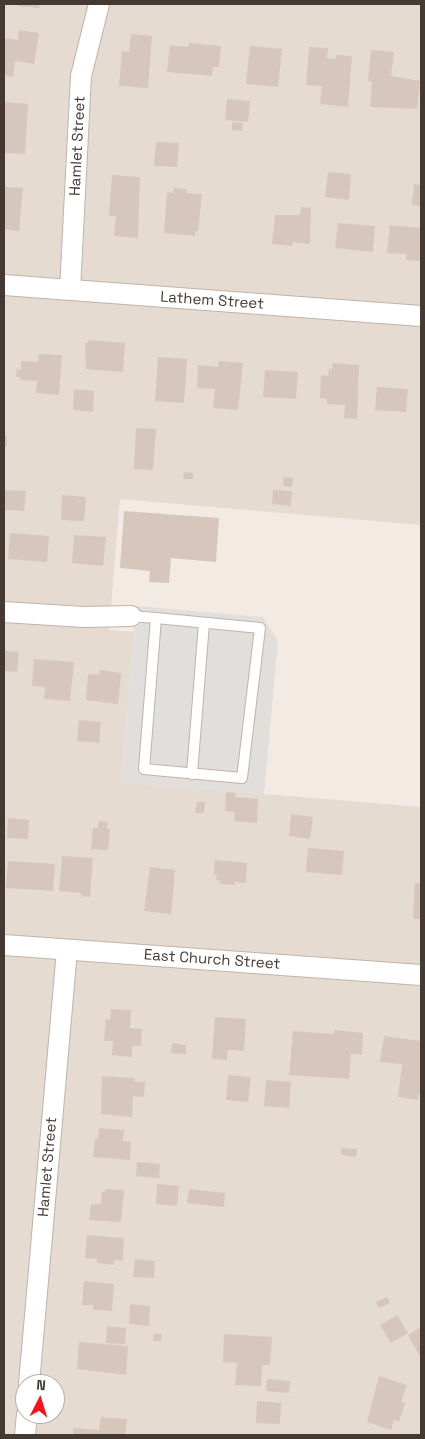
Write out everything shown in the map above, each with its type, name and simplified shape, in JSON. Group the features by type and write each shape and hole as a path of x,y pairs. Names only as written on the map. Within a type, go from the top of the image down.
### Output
{"street":[{"name":"Hamlet Street","path":"70,290 81,76 99,4"},
{"name":"Lathem Street","path":"4,285 421,316"},
{"path":"4,612 83,617 131,616"},
{"name":"East Church Street","path":"4,944 421,975"},
{"name":"Hamlet Street","path":"30,1374 67,950"}],"lane":[{"path":"131,616 156,618 260,628 242,778 144,769 156,618"},
{"path":"192,774 204,623"}],"shaded area":[{"path":"4,4 421,4 421,525 120,499 109,630 134,632 121,782 421,807 421,1435 4,1435"},
{"path":"136,606 263,617 278,641 264,795 121,782"}],"building":[{"path":"18,4 39,4 39,8 17,6"},
{"path":"19,30 39,33 34,64 15,61 13,77 4,75 4,38 18,40"},
{"path":"131,34 152,36 148,88 119,86 122,51 129,52"},
{"path":"189,43 221,46 219,67 213,67 212,76 167,72 170,45 188,47"},
{"path":"250,46 282,49 278,87 246,84"},
{"path":"309,47 328,48 327,58 336,59 336,55 352,56 348,107 320,104 322,86 306,85"},
{"path":"371,50 394,52 391,76 420,81 417,109 370,107 372,82 368,81"},
{"path":"227,99 250,101 248,122 225,120"},
{"path":"4,102 28,104 25,154 4,153"},
{"path":"232,122 243,123 242,131 232,130"},
{"path":"156,142 179,143 177,167 154,166"},
{"path":"328,172 351,174 349,200 325,197"},
{"path":"112,175 140,177 138,238 114,236 116,216 109,216"},
{"path":"414,184 421,185 421,206 412,205"},
{"path":"4,187 23,188 19,231 4,229"},
{"path":"174,188 187,189 186,193 202,194 198,231 196,230 195,236 164,233 167,192 173,193"},
{"path":"301,207 311,208 310,244 293,242 292,246 272,244 275,215 300,215"},
{"path":"338,223 375,226 373,252 335,248"},
{"path":"390,225 421,228 421,261 406,260 406,254 387,253"},
{"path":"88,340 125,343 123,372 86,369 85,343 88,343"},
{"path":"39,354 62,355 59,395 36,393 37,381 20,380 20,377 16,377 17,369 21,370 21,361 38,362"},
{"path":"158,357 187,359 184,403 155,401"},
{"path":"219,361 243,363 238,410 213,408 215,389 197,388 198,365 218,367"},
{"path":"333,363 359,365 357,419 344,418 345,405 327,404 327,399 320,398 321,375 328,376 329,369 332,369"},
{"path":"265,370 298,372 296,399 263,397"},
{"path":"377,387 408,389 406,412 375,410"},
{"path":"74,389 94,391 93,412 73,410"},
{"path":"136,428 156,429 153,470 134,469"},
{"path":"4,436 7,436 7,446 4,446"},
{"path":"184,472 193,473 193,479 183,479"},
{"path":"284,477 293,478 292,487 283,486"},
{"path":"5,490 26,491 24,511 4,510"},
{"path":"273,490 292,491 291,506 272,504"},
{"path":"62,495 86,497 84,521 61,520"},
{"path":"124,511 219,518 216,562 171,558 169,583 149,582 150,571 120,568"},
{"path":"10,533 49,536 47,562 8,559"},
{"path":"74,535 106,537 103,566 72,563"},
{"path":"4,651 19,652 17,672 4,671"},
{"path":"34,659 74,662 70,701 44,699 45,687 32,686"},
{"path":"100,670 121,673 118,704 86,700 88,674 99,675"},
{"path":"79,720 101,722 99,743 77,741"},
{"path":"226,792 236,793 235,797 258,799 257,823 234,821 235,812 225,811"},
{"path":"197,802 205,802 204,813 195,813"},
{"path":"291,814 313,817 310,839 289,836"},
{"path":"8,818 29,820 28,839 7,838"},
{"path":"98,821 108,822 107,829 110,829 108,850 91,849 93,828 98,828"},
{"path":"308,848 344,851 342,875 306,872"},
{"path":"62,856 93,858 90,897 81,896 81,893 59,891"},
{"path":"215,860 247,863 246,883 235,882 235,885 220,884 221,881 216,880 217,875 214,875"},
{"path":"8,861 55,864 53,891 6,888"},
{"path":"150,867 175,870 171,914 144,911"},
{"path":"415,883 421,883 421,919 413,919"},
{"path":"111,1009 131,1010 130,1028 142,1029 141,1046 132,1046 132,1057 112,1055 113,1041 104,1041 106,1019 110,1020"},
{"path":"215,1017 246,1019 244,1051 228,1050 227,1060 212,1059"},
{"path":"334,1030 363,1033 362,1055 351,1054 349,1079 289,1075 293,1031 334,1034"},
{"path":"384,1036 421,1041 421,1093 419,1093 418,1100 398,1097 402,1064 380,1062"},
{"path":"172,1043 186,1045 186,1054 171,1053"},
{"path":"228,1075 251,1077 248,1102 226,1100"},
{"path":"102,1076 135,1078 134,1081 145,1082 144,1097 133,1096 132,1117 101,1114"},
{"path":"266,1080 291,1082 289,1108 264,1106"},
{"path":"99,1128 124,1130 123,1141 131,1142 130,1160 93,1157 95,1139 98,1139"},
{"path":"341,1148 357,1149 356,1157 341,1155"},
{"path":"137,1162 160,1164 159,1178 136,1176"},
{"path":"157,1184 179,1186 177,1206 156,1204"},
{"path":"105,1189 124,1190 121,1222 89,1220 91,1205 101,1203 102,1192 105,1192"},
{"path":"189,1189 225,1193 224,1207 187,1203"},
{"path":"87,1235 124,1238 123,1261 114,1260 114,1265 97,1263 97,1259 85,1258"},
{"path":"135,1259 155,1261 154,1278 133,1277"},
{"path":"84,1281 114,1284 112,1311 93,1310 93,1305 82,1305"},
{"path":"387,1297 390,1303 379,1308 376,1302"},
{"path":"130,1304 150,1306 149,1326 129,1324"},
{"path":"397,1315 408,1333 391,1343 380,1325"},
{"path":"107,1326 126,1328 125,1344 106,1343"},
{"path":"421,1327 421,1358 408,1335"},
{"path":"154,1334 162,1334 161,1341 153,1341"},
{"path":"224,1334 272,1337 270,1365 262,1365 261,1386 235,1385 237,1363 223,1362"},
{"path":"79,1342 128,1346 126,1375 77,1369"},
{"path":"379,1376 407,1385 401,1402 405,1403 399,1422 394,1420 391,1430 367,1422"},
{"path":"267,1379 290,1381 289,1393 266,1391"},
{"path":"257,1401 281,1403 280,1424 256,1423"},
{"path":"101,1417 127,1419 125,1435 73,1435 73,1428 99,1430"}]}
